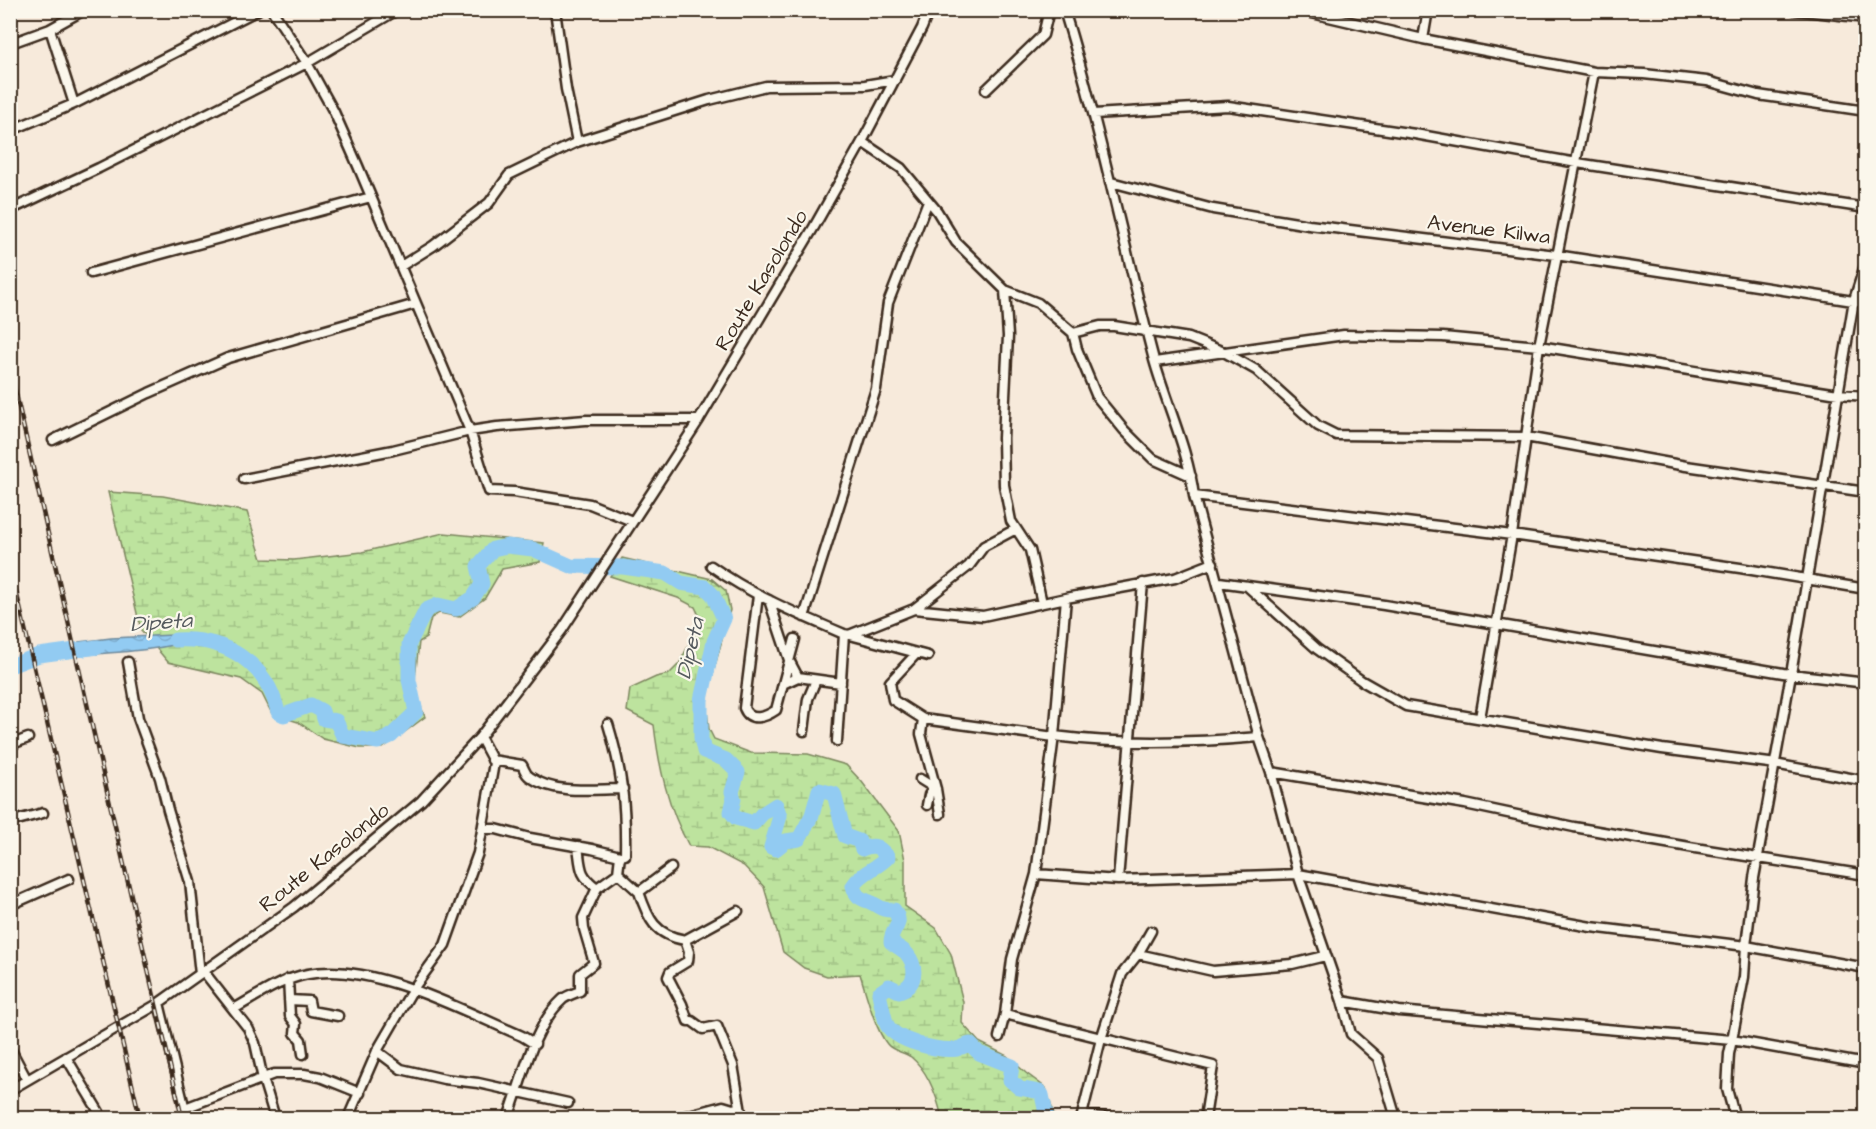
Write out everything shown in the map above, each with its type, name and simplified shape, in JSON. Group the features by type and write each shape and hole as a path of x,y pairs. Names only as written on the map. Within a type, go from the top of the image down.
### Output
{"street":[{"path":"14,42 50,29 84,10"},
{"path":"14,129 74,104 258,10"},
{"path":"272,10 307,63 334,112 470,431 489,491 523,493 590,504 632,521"},
{"path":"10,210 99,168 307,63 397,10"},
{"path":"555,10 566,88 577,142"},
{"name":"Route Kasolondo","path":"10,1090 159,1003 294,907 421,801 480,737 562,630 699,420 814,228 895,80 929,10"},
{"path":"986,90 1043,35 1049,10"},
{"path":"1064,10 1094,114 1155,362 1191,476 1194,496 1298,874 1342,1001 1351,1034 1378,1058 1396,1119"},
{"path":"1299,10 1423,39 1594,72 1644,74 1707,81 1758,94 1866,111"},
{"path":"1423,39 1428,10"},
{"path":"1795,10 1866,18"},
{"path":"50,29 74,104"},
{"path":"1480,718 1512,535 1539,346 1594,72"},
{"path":"401,266 450,234 489,203 509,175 577,142 709,100 766,86 865,85 895,80"},
{"path":"1094,114 1228,106 1415,134 1577,163 1866,208"},
{"path":"862,142 900,168 928,201 956,242 1005,290 1038,303 1073,333 1077,349 1097,397 1124,430 1153,459 1191,476"},
{"name":"Avenue Kilwa","path":"1111,183 1213,209 1309,225 1556,255 1866,303"},
{"path":"91,273 371,197"},
{"path":"804,617 876,389 888,303 928,201"},
{"path":"1735,1119 1727,1089 1729,1054 1744,977 1758,857 1854,300 1866,262"},
{"path":"1005,290 1008,336 1003,438 1004,485 1011,521 1030,550 1042,603"},
{"path":"53,440 149,393 228,358 416,304"},
{"path":"1073,333 1100,326 1189,338 1224,352 1256,370 1318,426 1336,435 1526,437 1686,466 1866,492"},
{"path":"1155,362 1344,335 1443,336 1539,346 1838,394 1866,396"},
{"path":"244,479 393,450 470,431 586,420 699,420"},
{"path":"1194,496 1512,535 1866,589"},
{"path":"846,634 914,609 969,566 984,546 1016,529"},
{"path":"914,609 983,616 1175,578 1213,562"},
{"path":"711,566 739,586 804,617 846,634 928,656"},
{"path":"1219,582 1345,598 1791,674 1866,683"},
{"path":"1118,880 1143,583"},
{"path":"1247,586 1317,649 1362,681 1406,706 1866,781"},
{"path":"758,595 744,708 746,713 764,718 776,711 795,639"},
{"path":"999,1037 1005,1014 1012,959 1036,874 1054,737 1066,598"},
{"path":"769,600 789,660 798,677"},
{"path":"837,741 846,634"},
{"path":"917,653 890,682 890,690 893,700 923,719 1102,742 1203,742 1259,737"},
{"path":"128,662 138,718 160,778 190,882 202,973 248,1028 255,1043 263,1079 276,1119"},
{"path":"783,684 798,677 841,684"},
{"path":"804,730 808,699 816,680"},
{"path":"923,719 921,734 940,814"},
{"path":"483,829 496,829 530,838 620,856 625,855 626,810 618,758 608,724"},
{"path":"348,1119 376,1051 414,989 445,945 478,853 494,763 480,737"},
{"path":"10,745 28,738"},
{"path":"492,760 522,765 531,778 561,789 623,789"},
{"path":"1271,772 1464,804 1574,827 1866,875"},
{"path":"920,779 935,788"},
{"path":"927,805 929,795 935,788"},
{"path":"10,822 43,813"},
{"path":"578,846 581,873 597,888"},
{"path":"508,1119 538,1034 552,1012 565,998 580,991 580,974 594,963 583,918 597,888 618,873 620,856"},
{"path":"639,892 671,868"},
{"path":"618,873 639,892 646,913 658,929 672,938 685,940 738,911"},
{"path":"1036,874 1118,880 1298,874 1591,927 1746,946 1866,968"},
{"path":"10,905 69,879"},
{"path":"1115,1119 1083,1115 1101,1039 1122,974 1138,954 1151,931"},
{"path":"685,940 689,952 688,961 670,972 668,977 688,1021 693,1021 703,1029 717,1026 733,1065 742,1119"},
{"path":"1138,954 1213,971 1292,964 1325,956"},
{"path":"234,1009 288,979 331,971 352,973 414,989 522,1036 535,1044"},
{"path":"288,979 290,1016 296,1024 295,1033 301,1040 303,1054"},
{"path":"289,1000 309,1001 311,1011 338,1016"},
{"path":"1342,1001 1399,1011 1732,1040 1866,1064"},
{"path":"159,1003 187,1119"},
{"path":"1005,1014 1213,1066 1205,1119"},
{"path":"10,1048 27,1080"},
{"path":"376,1051 401,1069 568,1103"},
{"path":"66,1057 99,1112 100,1119"},
{"path":"184,1108 274,1074 304,1074 320,1077 360,1093"},
{"path":"678,1119 723,1106 739,1107"}],"green space":[{"path":"108,492 163,496 247,512 262,559 294,560 362,552 444,533 544,543 540,562 502,569 485,598 459,617 439,613 431,618 426,638 419,642 414,688 425,717 383,748 360,748 323,739 298,722 272,714 262,694 241,679 168,662 141,630"},
{"path":"622,558 712,579 726,591 730,610 706,700 709,729 714,739 751,753 808,754 846,765 862,782 899,831 905,860 905,906 936,928 951,954 963,1002 962,1023 979,1042 1007,1056 1046,1088 1055,1118 942,1118 935,1093 923,1070 911,1057 889,1046 883,1037 871,1010 860,974 827,976 804,968 783,952 764,887 744,866 708,847 689,846 675,817 666,787 654,725 627,711 630,689 656,677 669,674 679,664 701,620 695,607 678,598 610,576"}],"water":[{"path":"173,635 195,639 153,649 81,655 79,642 111,638"}],"waterway":[{"name":"Dipeta","path":"175,640 210,643 241,656 264,679 278,712 284,715 311,705 322,711 324,719 336,721 343,736 378,742 391,736 416,712 409,680 409,644 426,610 438,605 456,609 473,598 482,584 478,566 493,549 507,546 533,549 571,566 623,567 665,573 681,583 705,587 713,595 724,619 714,641 701,700 701,738 704,751 726,760 738,772 732,792 734,799 731,812 736,818 754,823 762,814 776,805 780,816 771,847 776,849 786,841 799,839 812,815 819,790 834,794 845,836 859,841 862,849 870,846 876,847 888,857 860,877 853,886 861,898 883,909 894,910 898,923 891,942 905,952 913,965 912,981 905,989 899,991 889,986 879,993 887,1025 899,1036 919,1044 940,1049 957,1049 970,1044 979,1053 1012,1066 1010,1080 1019,1088 1040,1092 1047,1118"},
{"name":"Dipeta","path":"10,666 39,655 98,647"}],"railway":[{"path":"10,368 182,1118"},
{"path":"10,565 140,1118"}]}
